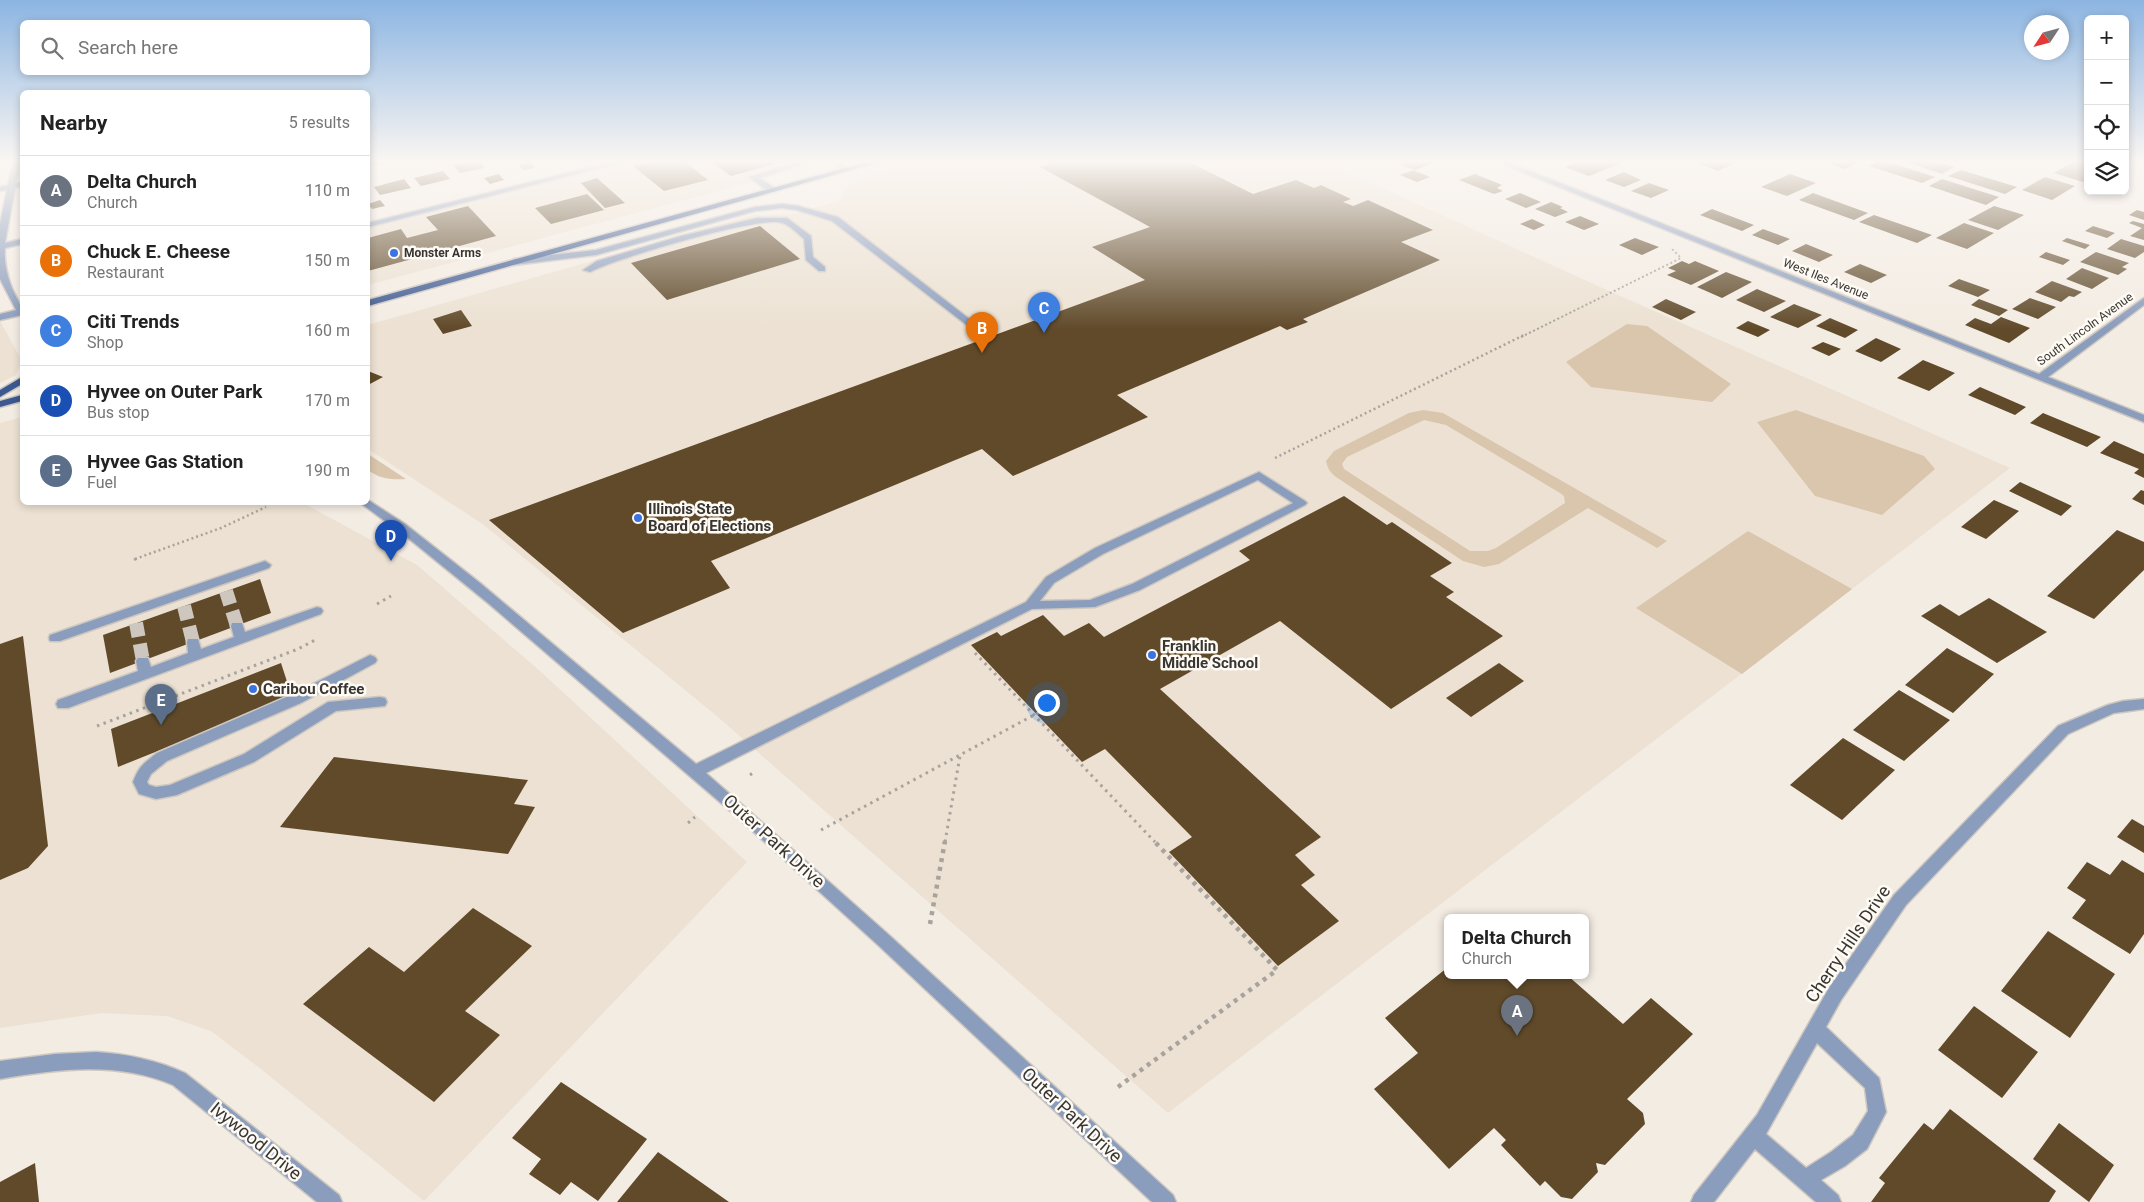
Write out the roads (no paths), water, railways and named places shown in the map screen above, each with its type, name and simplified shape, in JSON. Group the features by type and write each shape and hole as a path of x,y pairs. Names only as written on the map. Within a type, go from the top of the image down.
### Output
{"main road":[{"path":"370,302 675,217"},
{"path":"0,394 20,381"},
{"path":"0,404 20,399"}],"street":[{"path":"6,217 0,247 2,276 11,297 20,309"},
{"path":"370,224 400,217"},
{"path":"514,262 596,252 722,217"},
{"path":"829,217 835,219 980,331"},
{"name":"West Iles Avenue","path":"1638,217 2144,420"},
{"path":"588,270 600,263 656,246 757,220 784,220 808,238 809,258 822,269"},
{"path":"0,247 20,242"},
{"name":"South Lincoln Avenue","path":"2040,378 2144,301"},
{"path":"0,317 20,312"},
{"path":"696,771 1030,605 1050,580 1099,551 1259,475 1301,504 1136,587 1100,601 1091,604 1030,605"},
{"name":"Outer Park Drive","path":"369,505 389,516 527,628 696,771 768,834 1166,1202"},
{"path":"55,638 135,617 225,586 265,565"},
{"path":"63,704 144,667 239,632 317,611"},
{"path":"370,660 296,699 162,757 145,770 140,782 144,790 156,793 172,791 249,758 333,706 380,702"},
{"name":"Cherry Hills Drive","path":"1701,1202 1764,1122 1835,994 1900,900 2063,730 2089,717 2117,708 2144,704"},
{"path":"1805,1180 1860,1142 1877,1112 1873,1084 1815,1029"},
{"name":"Ivywood Drive","path":"0,1070 57,1063 105,1061 150,1067 179,1079 332,1202"},
{"path":"1754,1136 1831,1202"}],"tunnel":[{"path":"226,591 237,626"},
{"path":"184,606 193,642"},
{"path":"136,623 143,661"}],"place":[{"name":"Monster Arms","path":"394,253"},
{"name":"Citi Trends","path":"1044,333"},
{"name":"Chuck E. Cheese","path":"982,353"},
{"name":"Illinois State Board of Elections","path":"638,518"},
{"name":"Hyvee on Outer Park","path":"391,561"},
{"name":"Franklin Middle School","path":"1152,655"},
{"name":"Caribou Coffee","path":"253,689"},
{"name":"Hyvee Gas Station","path":"161,725"},
{"name":"Delta Church","path":"1517,1036"}]}
